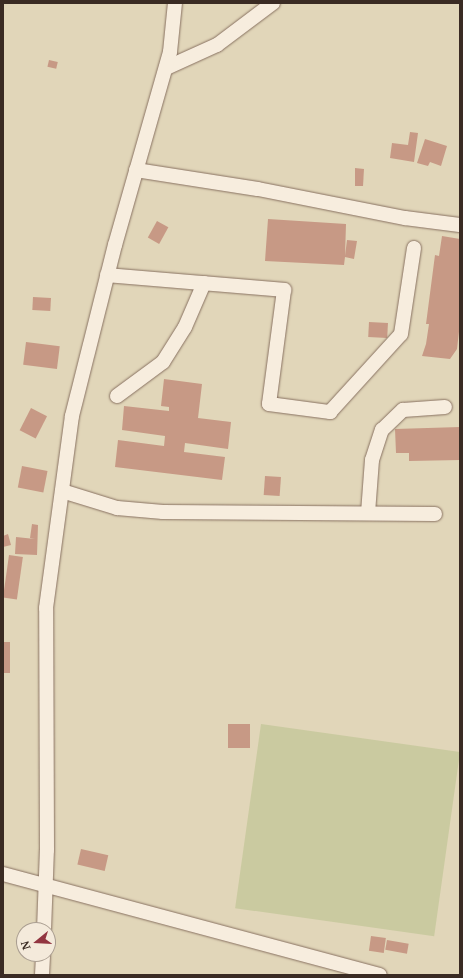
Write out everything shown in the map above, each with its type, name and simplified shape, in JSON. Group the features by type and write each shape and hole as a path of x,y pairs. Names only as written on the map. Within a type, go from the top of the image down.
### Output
{"street":[{"path":"44,922 46,884 46,608 72,416 107,275 170,52 175,3"},
{"path":"166,68 217,45 273,3"},
{"path":"136,170 258,189 405,218 460,225"},
{"path":"107,275 284,290 269,404 330,412 401,334 414,248"},
{"path":"117,396 163,362 185,327 204,283"},
{"path":"368,513 372,460 382,430 403,410 445,407"},
{"path":"62,491 117,508 163,512 435,514"},
{"path":"3,874 46,884 380,975"},
{"path":"42,975 43,962"}],"shaded area":[{"path":"3,3 460,3 460,975 3,975"}],"green space":[{"path":"261,724 460,752 434,936 235,908"}],"building":[{"path":"49,60 58,62 56,69 47,67"},
{"path":"410,132 418,133 414,162 390,158 392,143 408,145"},
{"path":"425,139 447,146 441,166 430,162 428,166 417,163"},
{"path":"355,168 364,169 363,186 355,186"},
{"path":"268,219 346,224 345,256 347,240 357,241 354,259 345,257 344,265 265,261"},
{"path":"157,221 168,227 159,244 148,238"},
{"path":"442,236 460,239 460,323 457,349 450,359 422,356 426,344 429,324 426,324 435,255 439,256"},
{"path":"33,297 51,298 50,311 32,310"},
{"path":"369,322 388,323 387,338 368,337"},
{"path":"26,342 60,346 57,369 23,365"},
{"path":"164,379 202,384 198,418 231,422 228,449 185,443 184,452 225,457 222,480 115,467 118,440 164,446 165,436 122,430 124,406 169,411 169,407 161,406"},
{"path":"31,408 47,416 36,438 20,430"},
{"path":"460,427 460,460 409,461 409,453 396,453 395,429"},
{"path":"22,466 48,471 43,493 18,488"},
{"path":"265,476 281,477 280,496 264,495"},
{"path":"32,524 38,525 37,555 15,554 16,537 35,539 30,538"},
{"path":"8,534 11,545 3,547 3,536"},
{"path":"9,555 23,557 17,600 3,598"},
{"path":"3,642 10,642 10,673 3,673"},
{"path":"228,724 250,724 250,748 228,748"},
{"path":"81,849 108,855 105,871 77,865"},
{"path":"371,936 386,938 384,953 369,951"},
{"path":"387,940 409,944 407,954 385,950"}]}
